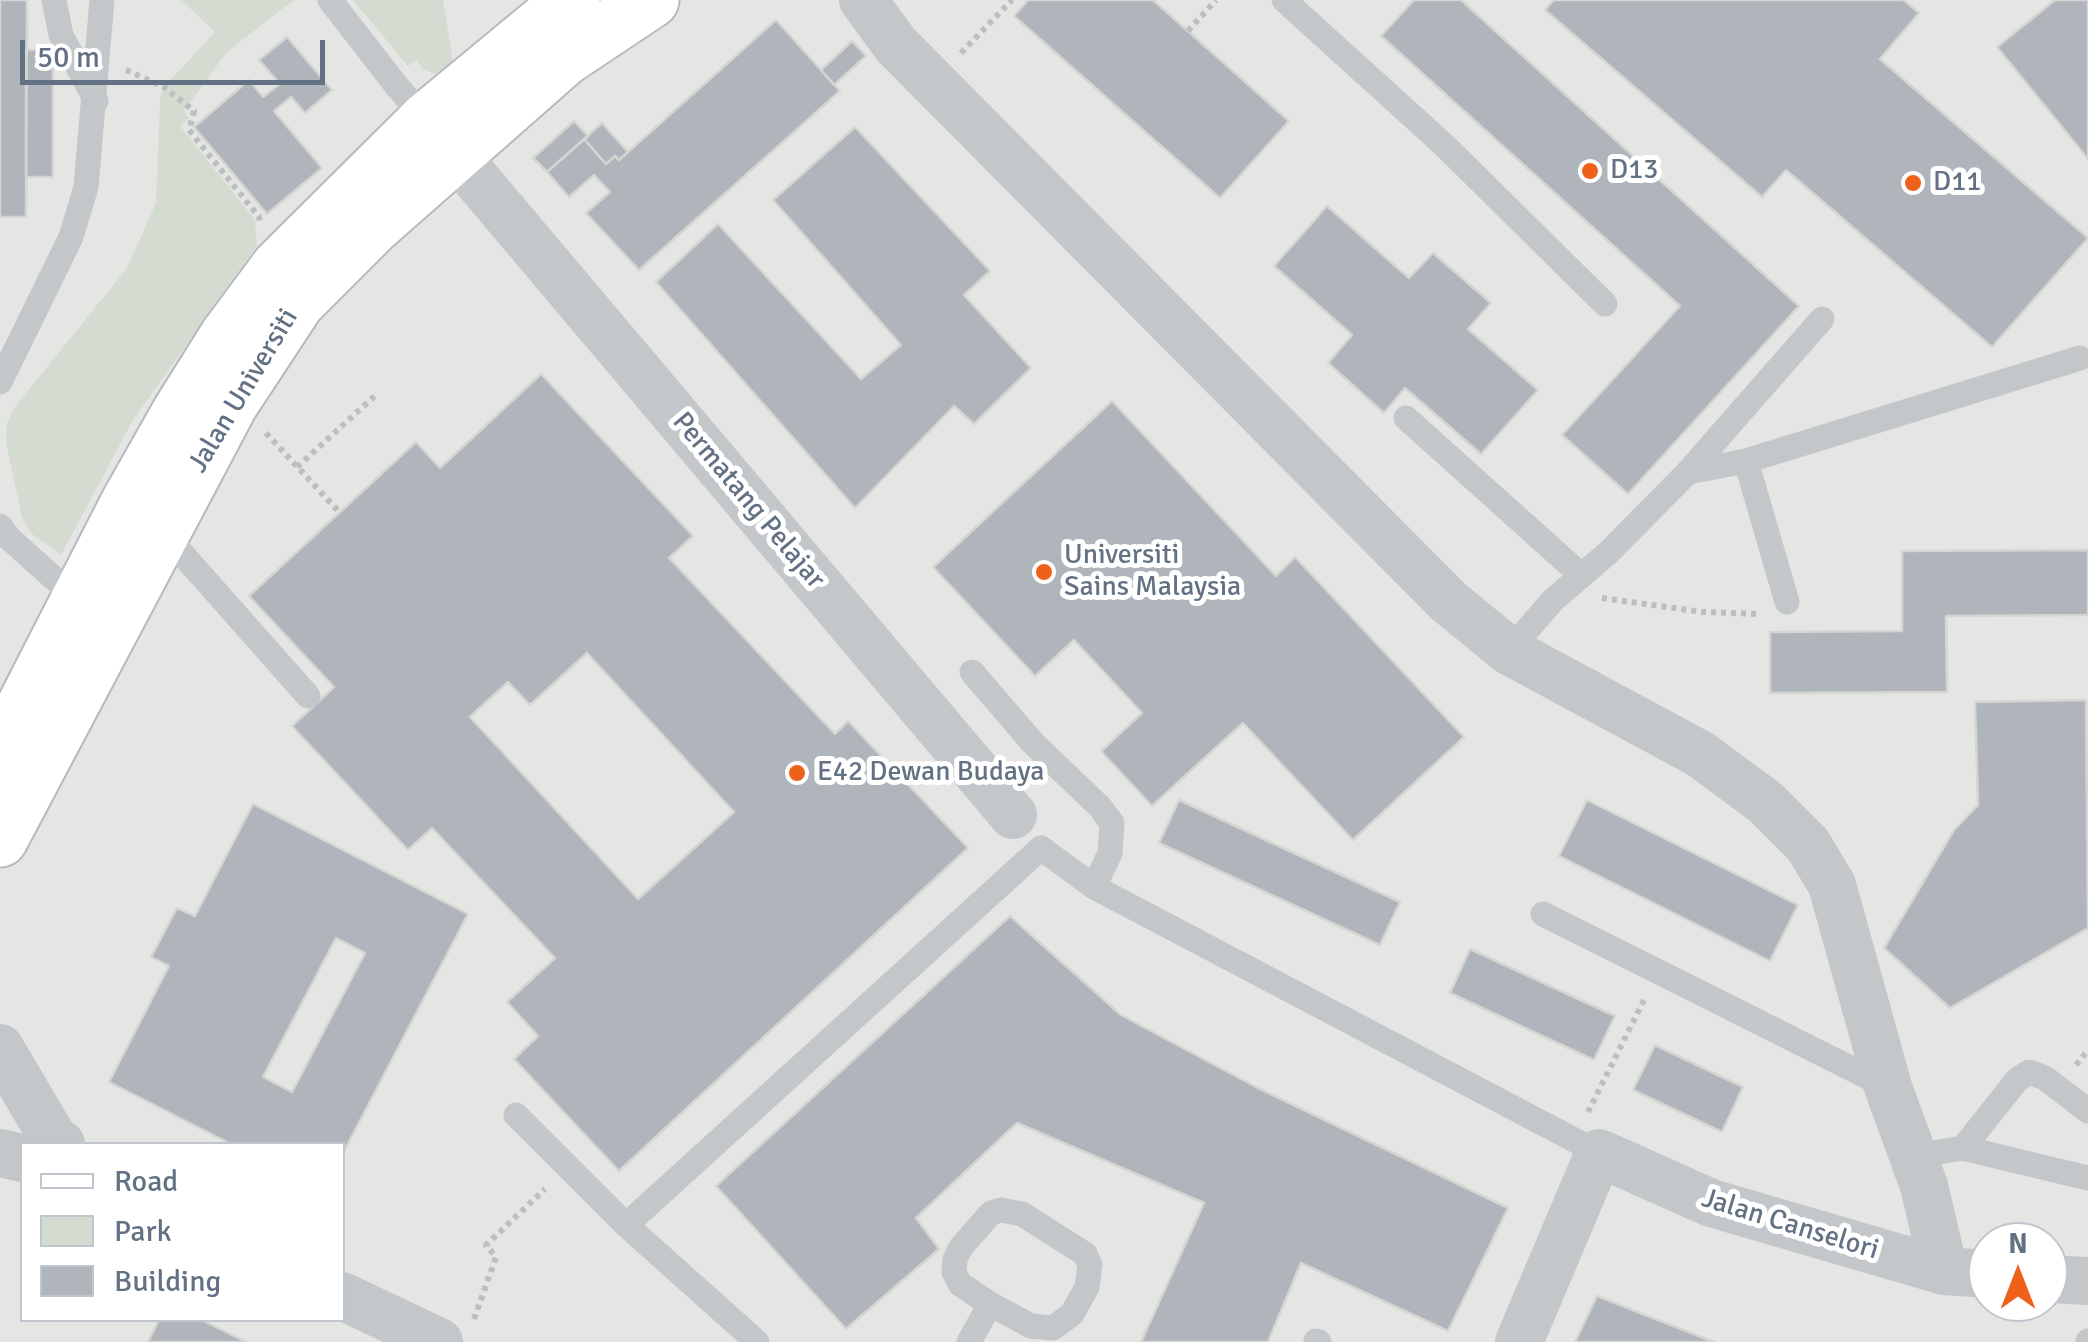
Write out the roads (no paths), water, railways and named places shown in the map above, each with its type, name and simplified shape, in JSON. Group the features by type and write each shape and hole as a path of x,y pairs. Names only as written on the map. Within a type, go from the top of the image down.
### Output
{"street":[{"name":"Jalan Universiti","path":"0,754 99,606 162,531 230,404 297,302 373,226 441,137 572,0"},
{"name":"Jalan Universiti","path":"0,839 180,412 227,337 279,268 441,137 651,0"},
{"path":"862,0 896,45 1448,601 1509,651 1700,754 1765,802 1808,845 1832,885 1888,1087 1966,1273"},
{"name":"Permatang Pelajar","path":"441,137 1027,832"},
{"path":"0,1048 58,1142"},
{"path":"1519,1342 1598,1153"},
{"name":"Jalan Canselori","path":"1598,1153 1711,1203 1966,1273"},
{"path":"345,1297 456,1332"}],"lane":[{"path":"54,0 61,36 96,101"},
{"path":"0,382 72,237 86,187 102,0"},
{"path":"330,0 441,137"},
{"path":"1284,0 1444,145 1605,304"},
{"path":"1509,651 1571,584 1608,553 1688,472 1822,319"},
{"path":"1688,472 1746,461 2085,360"},
{"path":"1406,418 1571,584"},
{"path":"1746,461 1786,602"},
{"path":"0,526 58,583 99,606"},
{"path":"162,531 308,696"},
{"path":"972,672 1033,744 1100,807 1112,824 1110,853 1094,887"},
{"path":"626,1225 1027,832 1094,887 1598,1153"},
{"path":"1543,914 1888,1087"},
{"path":"1963,1148 2017,1080 2029,1072 2045,1078 2088,1112"},
{"path":"516,1115 626,1225 756,1342"},
{"path":"1915,1156 1963,1148 2088,1178"},
{"path":"1012,1210 1022,1214 1085,1254 1090,1276 1087,1288 1064,1322 1042,1329 990,1304 960,1284 954,1272 961,1247 991,1214 1012,1210"},
{"path":"969,1342 990,1304"}],"place":[{"name":"D13","path":"1590,171"},
{"name":"D11","path":"1913,183"},
{"name":"Universiti Sains Malaysia","path":"1044,572"},
{"name":"E42 Dewan Budaya","path":"797,773"}]}
